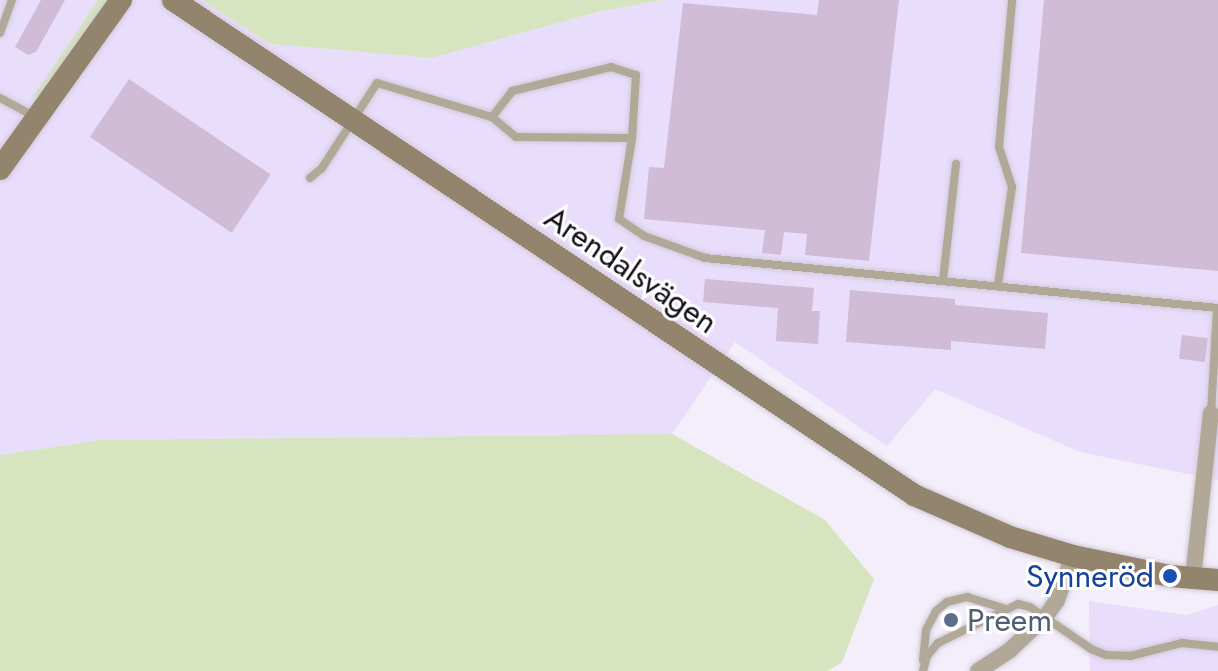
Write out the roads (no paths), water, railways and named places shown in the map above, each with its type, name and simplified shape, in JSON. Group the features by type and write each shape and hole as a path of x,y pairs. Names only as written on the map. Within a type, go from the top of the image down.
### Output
{"street":[{"path":"0,169 39,120 121,0"},
{"name":"Arendalsvägen","path":"173,0 914,495 986,528 1073,556 1218,580"},
{"path":"1193,578 1206,452 1213,431 1211,413"},
{"path":"978,671 1010,650 1046,616 1057,600 1073,556"}],"lane":[{"path":"0,33 12,0"},
{"path":"998,285 1012,187 999,147 1012,0"},
{"path":"492,117 512,91 611,67 636,75 632,138 619,219 644,236 705,258 1217,308 1211,413"},
{"path":"310,178 322,168 377,83 492,117 516,137 632,138"},
{"path":"0,98 39,120"},
{"path":"943,280 956,164"},
{"path":"923,670 926,630 936,611 947,602 967,597 1002,608"},
{"path":"923,670 927,656 938,643 1002,608 1018,604 1046,616 1091,649 1106,655 1130,656 1182,643 1218,647"}],"place":[{"name":"Synneröd","path":"1170,576"},
{"name":"Preem","path":"951,620"}]}
